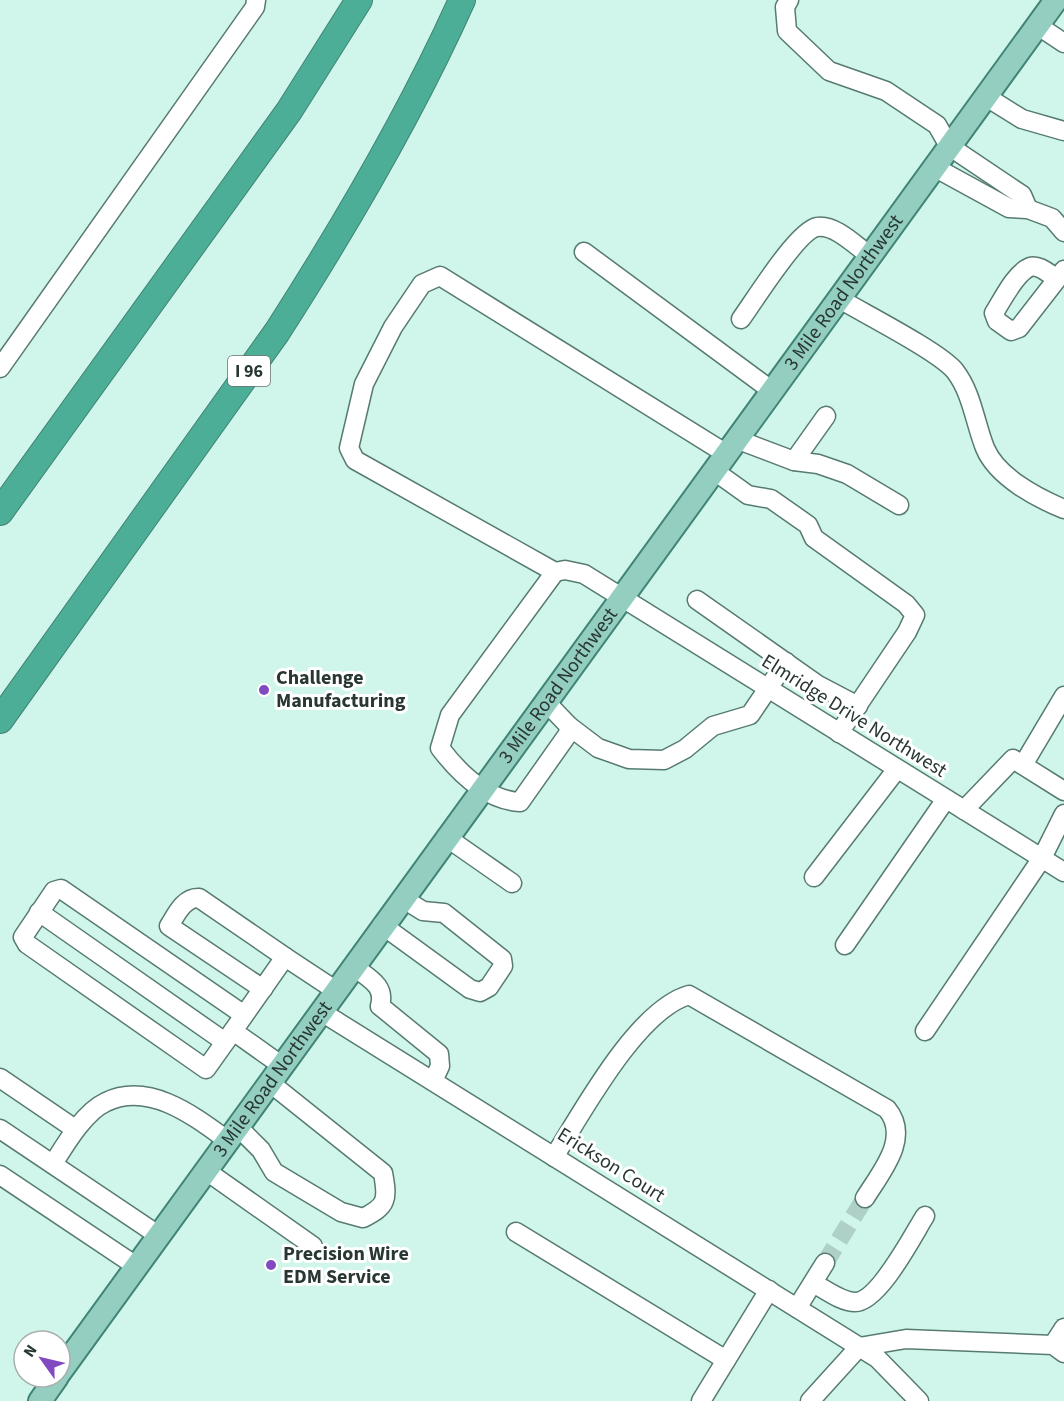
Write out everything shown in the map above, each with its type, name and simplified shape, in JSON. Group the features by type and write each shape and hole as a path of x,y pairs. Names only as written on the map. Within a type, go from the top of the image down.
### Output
{"highway":[{"path":"0,512 289,111 359,0"},
{"name":"I 96","path":"0,720 300,296 366,188 462,0"}],"main road":[{"name":"3 Mile Road Northwest","path":"72,1355 352,966 1056,0"}],"street":[{"path":"0,368 255,7 256,0"},
{"path":"789,0 785,7 787,31 829,71 886,91 937,125 949,146 1022,195 1028,209"},
{"path":"1037,25 1064,43"},
{"path":"985,96 1022,119 1064,131"},
{"path":"934,167 1009,208 1028,209 1052,218 1064,232"},
{"path":"741,319 801,236 818,227 834,230 869,255"},
{"path":"584,252 771,390"},
{"path":"1030,267 1038,267 1060,274 1019,328 1011,331 997,321 994,314 1020,275 1030,267"},
{"path":"569,726 568,734 520,802 507,801 482,788 454,767 440,748 450,715 555,572 355,460 349,448 364,384 393,327 422,284 440,276 724,454 818,464 847,474 899,505"},
{"path":"838,298 954,370 967,393 986,451 1004,473 1046,502 1064,509"},
{"path":"794,461 826,416"},
{"path":"724,454 748,495 771,499 808,525 814,538 906,604 915,615 907,632 839,733"},
{"name":"Elmridge Drive Northwest","path":"555,572 565,570 584,574 1064,872"},
{"path":"697,600 818,685 858,706"},
{"path":"545,701 569,726 598,748 629,759 664,760 685,749 713,726 750,715 786,662"},
{"path":"1023,765 1064,696"},
{"path":"964,810 1013,759 1064,791"},
{"path":"814,877 897,769"},
{"path":"845,945 946,799"},
{"path":"925,1031 1042,858 1064,814"},
{"path":"446,837 512,883"},
{"path":"244,1015 61,889 54,891 22,937 27,944 206,1069 285,957"},
{"path":"263,989 169,926 188,900 199,898 335,990"},
{"path":"382,925 470,989 480,992 489,987 503,966 502,959 444,913 423,910 402,898"},
{"path":"39,912 229,1036 275,1073 383,1173 387,1195 380,1210 363,1218 341,1212 309,1195 274,1172 261,1150 232,1133 169,1102 136,1096 105,1102 75,1129 52,1164"},
{"path":"352,966 381,987 384,995 380,1006 439,1054 440,1066 433,1081"},
{"path":"554,1157 607,1074 636,1035 655,1014 675,999 689,995 887,1109 894,1118 897,1130 895,1144 865,1198"},
{"name":"Erickson Court","path":"320,1011 877,1358 919,1401"},
{"path":"0,1078 75,1129"},
{"path":"0,1129 158,1235"},
{"path":"205,1170 313,1246"},
{"path":"0,1175 136,1266"},
{"path":"813,1283 845,1300 859,1302 865,1299 880,1286 925,1216"},
{"path":"516,1232 726,1360"},
{"path":"797,1308 825,1263"},
{"path":"701,1401 769,1290"},
{"path":"810,1401 859,1347 906,1339 1058,1349 1064,1328"}],"tunnel":[{"path":"825,1263 865,1198"}],"place":[{"name":"Challenge Manufacturing","path":"264,690"},
{"name":"Precision Wire EDM Service","path":"271,1265"}]}
